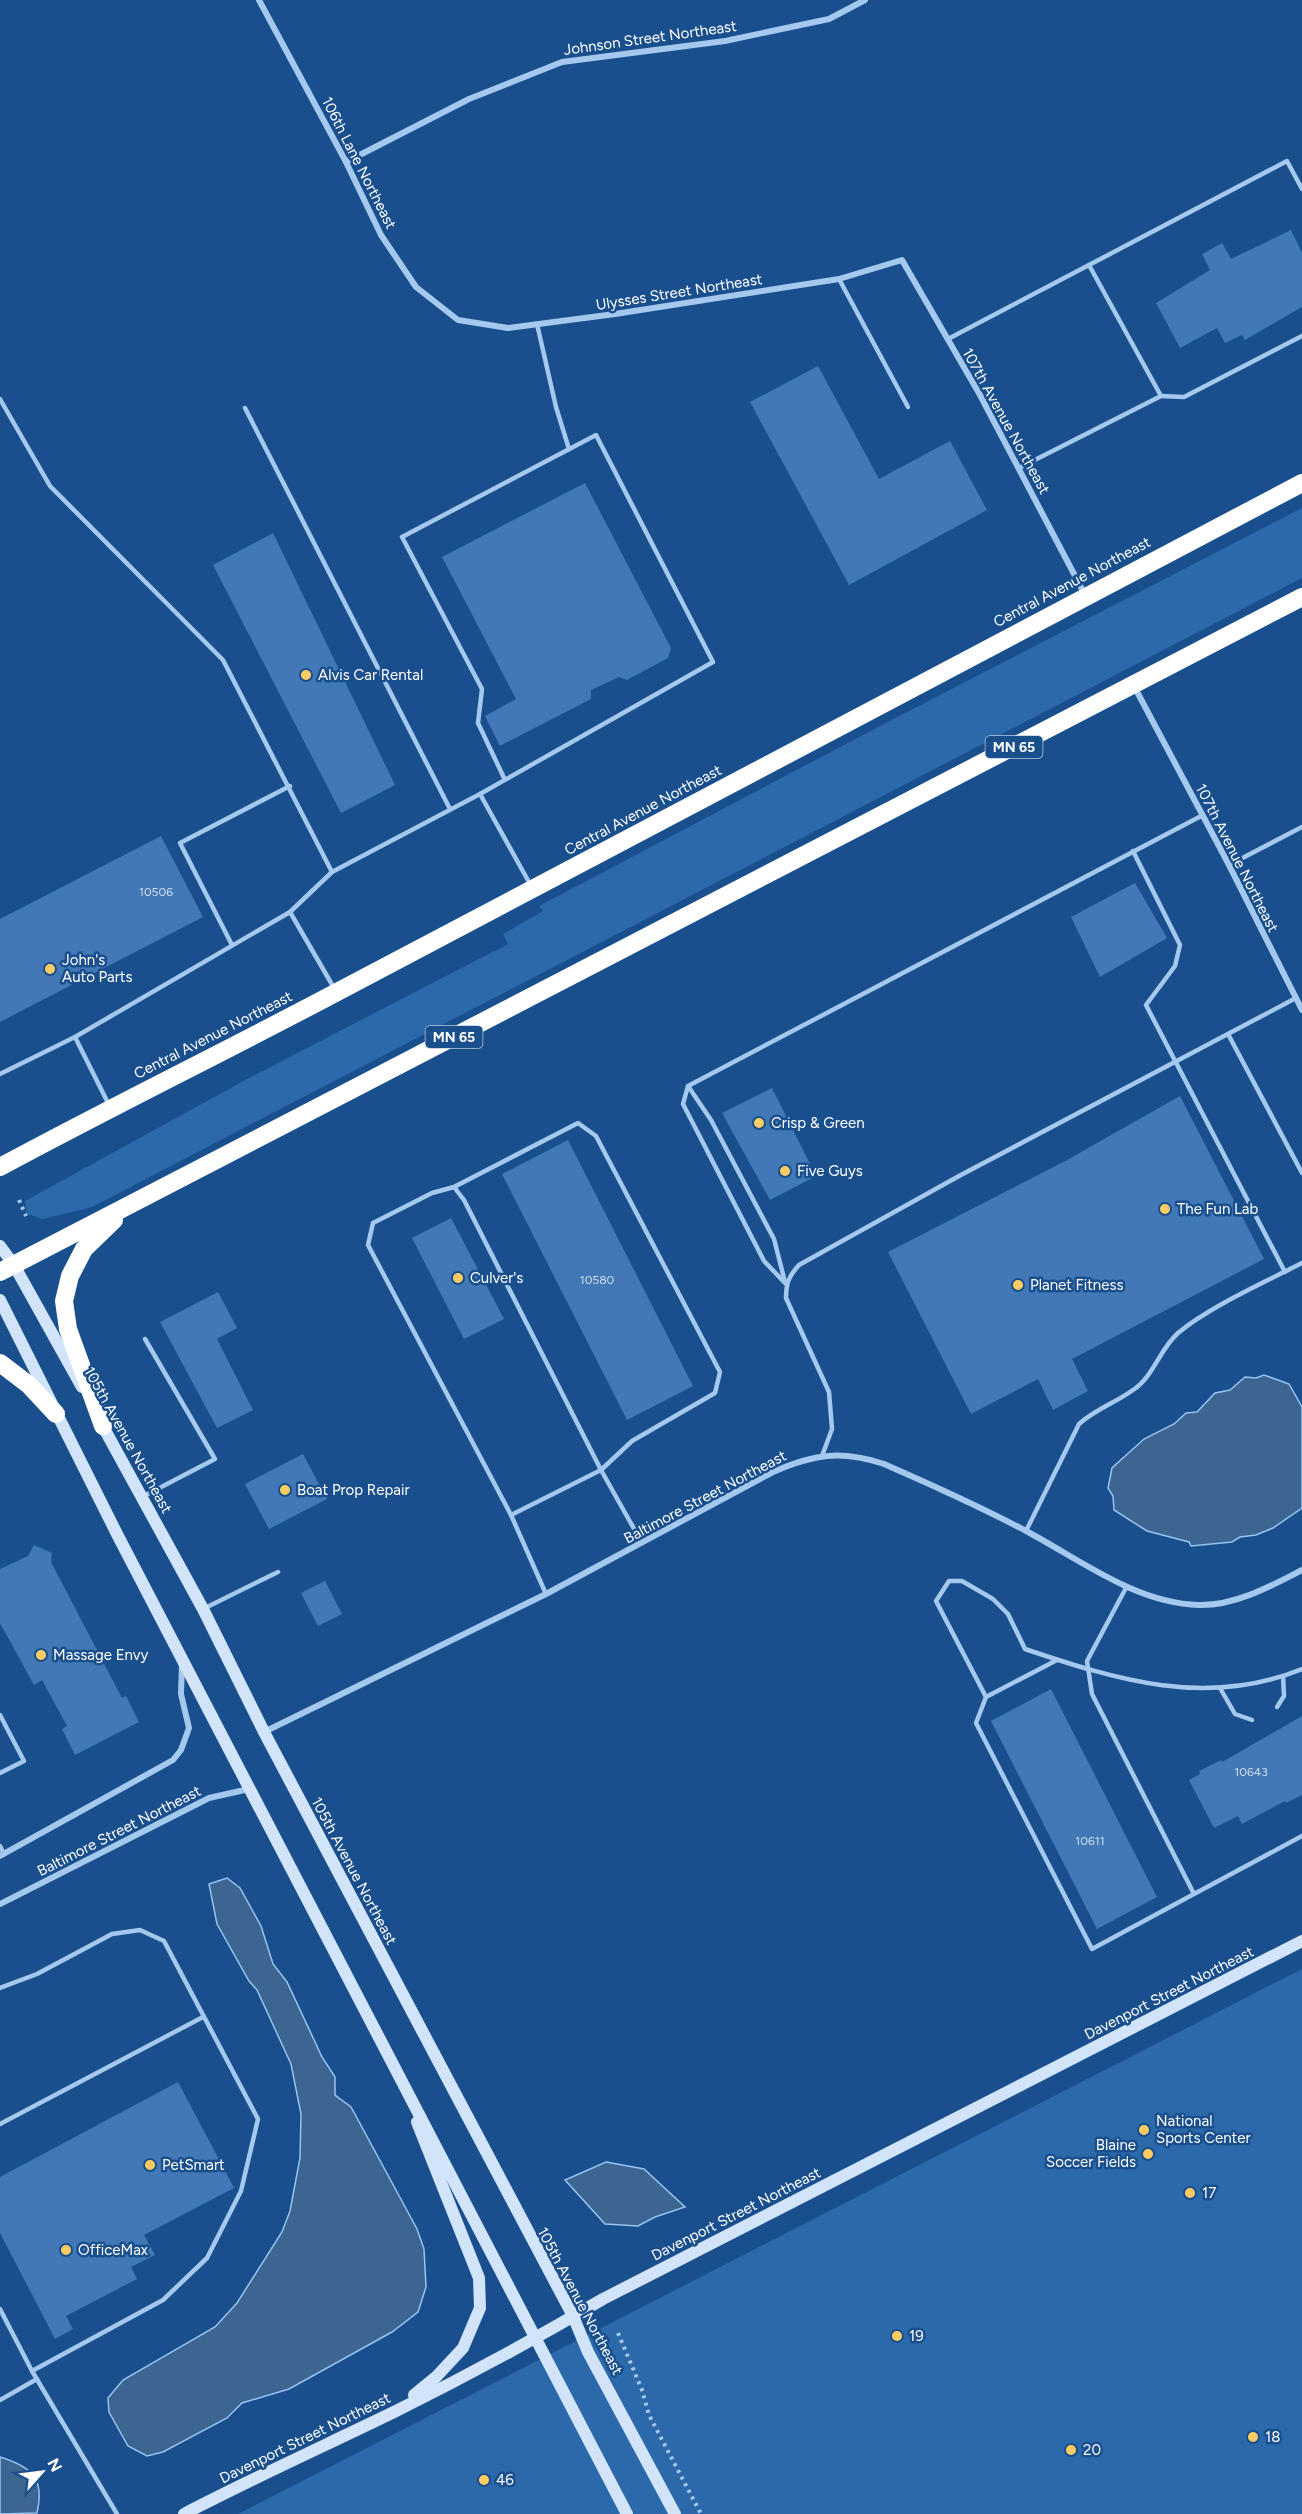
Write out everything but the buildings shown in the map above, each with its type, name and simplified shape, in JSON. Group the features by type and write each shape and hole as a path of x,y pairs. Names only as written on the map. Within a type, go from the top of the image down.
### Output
{"highway":[{"name":"Central Avenue Northeast","path":"0,1167 110,1107 336,993 1086,595 1302,483"},
{"name":"MN 65","path":"7,1269 1302,597"},
{"path":"103,1426 68,1329 64,1301 70,1276 84,1249 130,1205"},
{"path":"0,1363 29,1385 56,1414"}],"street":[{"name":"106th Lane Northeast","path":"259,0 346,162 381,235 416,287 458,320"},
{"name":"Johnson Street Northeast","path":"346,162 469,99 562,62 725,41 829,19 866,0"},
{"name":"Ulysses Street Northeast","path":"458,320 508,328 615,315 839,279 902,260"},
{"name":"107th Avenue Northeast","path":"902,260 1019,468 1086,595"},
{"name":"107th Avenue Northeast","path":"1133,685 1203,815 1302,1010"},
{"name":"105th Avenue Northeast","path":"0,1246 7,1269 103,1426 203,1609 264,1732 573,2316 588,2352 675,2514"},
{"path":"0,1300 56,1414 627,2514"},
{"name":"Baltimore Street Northeast","path":"264,1732 546,1594 774,1472 799,1461 822,1456 843,1454 884,1464 1026,1531 1149,1597 1201,1605 1234,1600 1260,1591 1302,1570"},
{"path":"2,1855 173,1760 182,1750 189,1728 181,1694 182,1656"},
{"name":"Baltimore Street Northeast","path":"0,1904 209,1798 251,1789"},
{"name":"Davenport Street Northeast","path":"184,2514 259,2475 394,2412 536,2338 603,2299 1302,1941"},
{"path":"393,2062 479,2278 480,2308 463,2348 436,2377 394,2412"}],"lane":[{"path":"948,339 1287,161 1302,189"},
{"path":"1089,265 1161,396"},
{"path":"839,279 908,407"},
{"path":"537,324 556,407 569,449"},
{"path":"1019,468 1161,396 1184,397 1302,336"},
{"path":"0,399 50,486 223,660 290,786 332,872"},
{"path":"245,408 450,809"},
{"path":"0,1074 75,1037 290,912 332,872 480,794 505,780 713,662 596,435 402,537 482,689 478,723 505,780"},
{"path":"232,945 180,843 290,786"},
{"path":"480,794 533,889"},
{"path":"786,1284 764,1261 682,1104 688,1086 1203,815"},
{"path":"1229,865 1302,827"},
{"path":"1133,851 1180,945 1175,966 1146,1005 1285,1272"},
{"path":"290,912 336,993"},
{"path":"786,1284 790,1275 813,1256 1296,998"},
{"path":"1228,1034 1302,1173"},
{"path":"75,1037 110,1107"},
{"path":"688,1086 711,1120 774,1239 786,1284 789,1309 829,1392 832,1429 822,1456"},
{"path":"511,1515 601,1470 632,1441 715,1393 720,1372 596,1136 578,1123 454,1187 432,1193 373,1223 369,1245 511,1515 546,1594"},
{"path":"454,1187 464,1200 601,1470 642,1543"},
{"path":"1026,1531 1079,1424 1092,1413 1132,1391 1148,1378 1178,1333 1217,1308 1302,1263"},
{"path":"142,1497 215,1459 145,1339"},
{"path":"203,1609 278,1572"},
{"path":"986,1697 936,1600 949,1581 962,1581 993,1599 1008,1614 1025,1649 1089,1670 1154,1685 1210,1690 1283,1676 1302,1669"},
{"path":"1127,1586 1087,1661 1092,1694 1194,1894"},
{"path":"1057,1660 986,1697 976,1723 1092,1948 1302,1836"},
{"path":"1276,1707 1284,1696 1283,1676"},
{"path":"1220,1688 1235,1714 1252,1720"},
{"path":"0,1715 24,1761 0,1773"},
{"path":"0,1846 2,1855"},
{"path":"0,1988 37,1974 112,1934 140,1930 164,1941 258,2119 241,2191 207,2258 163,2300 32,2371"},
{"path":"0,2124 203,2017"},
{"path":"0,2309 32,2371 117,2514"},
{"path":"0,2400 37,2379"}],"path":[{"path":"19,1200 26,1216"},
{"path":"618,2333 642,2390 649,2415 701,2514"}],"shaded area":[{"path":"1302,508 1302,578 92,1207 43,1219 27,1214 25,1201 247,1079 508,944 503,934 543,911 539,906 880,726"},
{"path":"1264,1375 1289,1384 1302,1407 1302,1508 1273,1528 1256,1535 1240,1537 1232,1542 1191,1546 1189,1542 1147,1531 1114,1510 1113,1496 1108,1488 1112,1468 1144,1439 1174,1424 1186,1413 1197,1412 1215,1393 1230,1390 1245,1377 1256,1378"},
{"path":"227,1878 240,1888 261,1926 273,1964 287,1982 322,2057 335,2077 335,2095 351,2107 417,2229 424,2249 426,2287 418,2312 392,2332 289,2389 242,2403 227,2418 163,2452 147,2456 128,2446 109,2412 108,2398 123,2380 215,2327 237,2303 282,2232 290,2211 300,2158 301,2114 291,2064 257,1990 249,1981 217,1924 209,1884"},
{"name":"National Sports Center","path":"1302,1969 1302,2514 238,2514"},
{"path":"606,2162 644,2169 685,2207 655,2217 638,2226 605,2224 565,2180"},
{"path":"0,2457 20,2465 34,2476 39,2491 37,2513 0,2514"}],"place":[{"name":"Alvis Car Rental","path":"306,675"},
{"name":"John's Auto Parts","path":"50,969"},
{"name":"Crisp & Green","path":"759,1123"},
{"name":"Five Guys","path":"785,1171"},
{"name":"The Fun Lab","path":"1165,1209"},
{"name":"Culver's","path":"458,1278"},
{"name":"Planet Fitness","path":"1018,1285"},
{"name":"Boat Prop Repair","path":"285,1490"},
{"name":"Massage Envy","path":"41,1655"},
{"name":"National Sports Center","path":"1144,2130"},
{"name":"Blaine Soccer Fields","path":"1148,2154"},
{"name":"PetSmart","path":"150,2165"},
{"name":"17","path":"1190,2193"},
{"name":"OfficeMax","path":"66,2250"},
{"name":"19","path":"897,2336"},
{"name":"18","path":"1253,2437"},
{"name":"20","path":"1071,2450"},
{"name":"46","path":"484,2480"}]}
